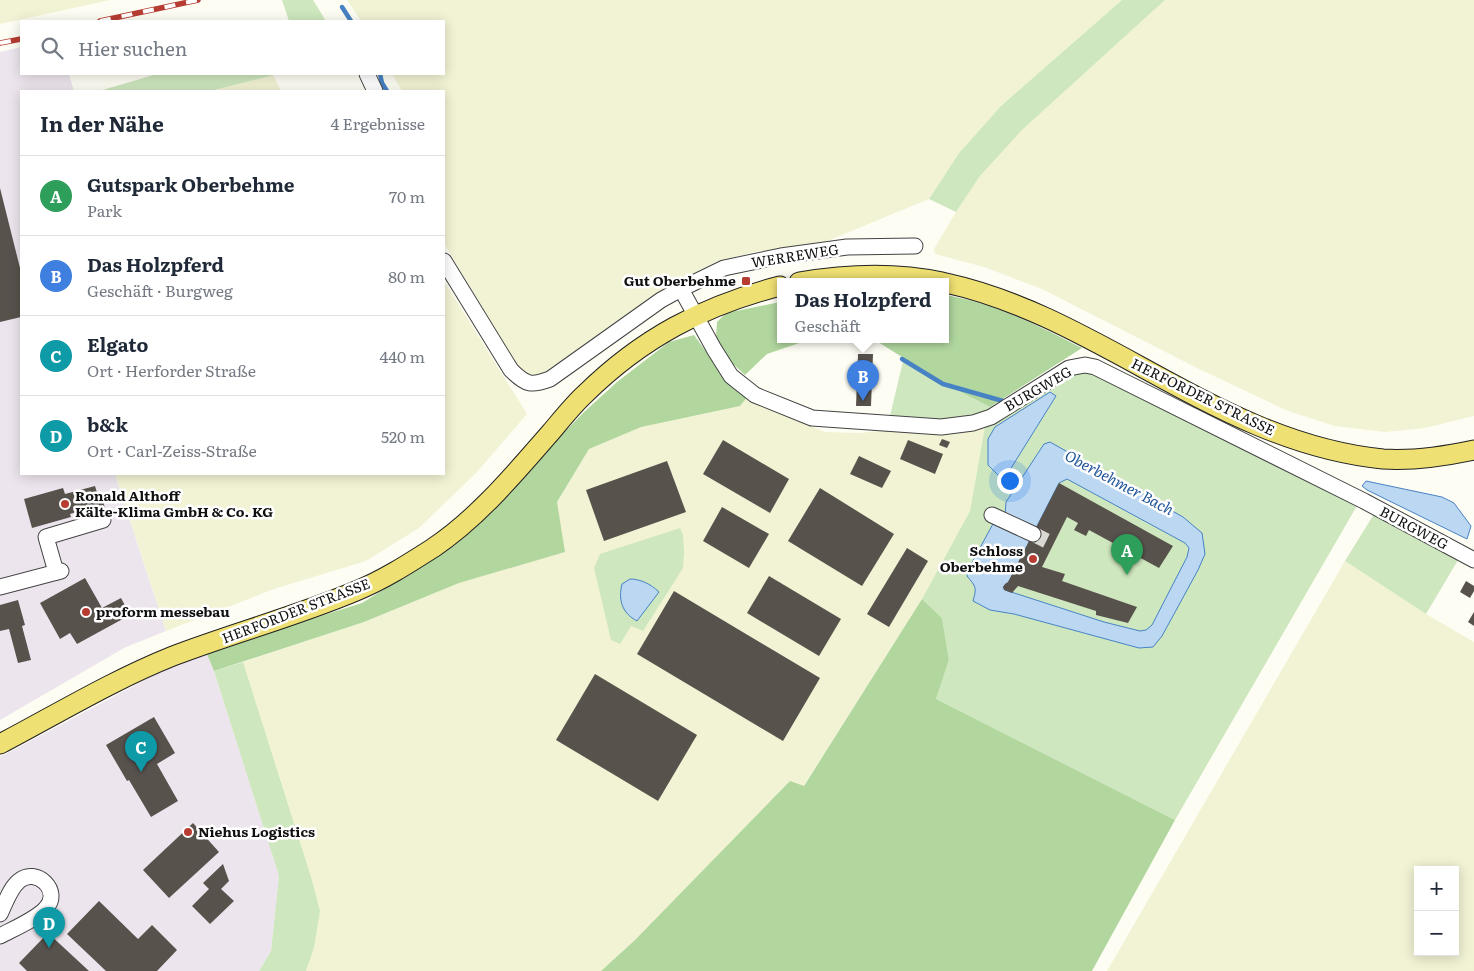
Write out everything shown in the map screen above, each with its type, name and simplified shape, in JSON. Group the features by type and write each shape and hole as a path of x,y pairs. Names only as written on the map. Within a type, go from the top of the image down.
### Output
{"main road":[{"name":"HERFORDER STRASSE","path":"833,278 895,276 909,278"},
{"name":"HERFORDER STRASSE","path":"949,284 972,289 1045,317 1246,421 1290,438 1354,455 1386,459 1451,455 1474,450"},
{"name":"HERFORDER STRASSE","path":"0,744 94,694 164,660 357,591 419,557 457,530 488,502 584,395 621,361 657,336 695,316 724,303 777,287"}],"street":[{"path":"367,75 375,90"},
{"name":"WERREWEG","path":"445,263 512,370 523,381 535,384 550,379 661,300 724,268 781,256 847,247 915,246"},
{"path":"681,289 695,316"},
{"name":"BURGWEG","path":"695,316 731,376 755,395 812,418 941,426 973,423 991,417 1069,368 1085,365 1095,368 1364,501 1474,560"},
{"path":"992,515 1033,534"},
{"path":"0,587 59,571 46,537 103,520"},
{"path":"0,914 15,885 21,879 31,876 37,877 42,879 49,888 51,899 46,909 0,936"}],"shaded area":[{"path":"20,47 20,75 69,75 74,90 20,90 20,475 115,475 166,631 124,648 0,720 0,52"},
{"path":"206,652 214,671 279,876 271,951 259,971 0,971 0,757 158,673"}],"green space":[{"path":"0,0 110,0 0,24"},
{"path":"282,0 313,0 325,20 289,20"},
{"path":"347,0 1122,0 1001,106 959,153 929,199 825,242 800,248 755,252 718,261 653,296 549,373 535,377 528,375 519,368 512,358 445,245 445,90 401,90 393,75 445,75 445,20 360,20"},
{"path":"1122,0 1165,0 1022,130 980,176 956,212 929,199 959,153 1001,106"},
{"path":"1165,0 1474,0 1474,416 1425,428 1385,432 1335,426 1288,411 1199,369 1042,289 984,267 935,254 934,249 980,176 1022,130"},
{"path":"154,75 274,75 214,90 102,90"},
{"path":"273,75 280,90 214,90"},
{"path":"445,283 527,414 476,473 419,528 366,561 274,589 166,631 115,475 445,475"},
{"path":"949,296 999,310 1032,323 1082,348 990,407 943,383 880,343 949,343"},
{"path":"777,303 777,343 799,343 767,354 745,375 732,363 716,337 717,322 726,313"},
{"path":"694,335 727,381 748,396 740,406 641,427 589,449 557,502 565,552 459,583 364,622 214,671 206,652 362,603 454,546 583,413 617,382 669,342"},
{"path":"904,357 943,383 990,407 970,417 928,419 890,416"},
{"path":"1085,370 1358,504 1175,820 936,699 949,660 942,618 922,599 970,511 985,426 1059,378"},
{"path":"748,396 777,412 825,432 859,433 901,429 985,426 970,511 922,599 803,787 601,971 306,971 314,948 320,911 312,880 243,662 364,622 459,583 557,502 589,449 641,426 740,406"},
{"path":"1374,514 1458,560 1426,614 1345,561"},
{"path":"680,528 683,535 683,568 643,631 631,626 620,644 611,640 594,568 600,554"},
{"path":"1345,561 1426,614 1474,642 1474,971 1107,971"},
{"path":"922,599 942,618 949,660 936,699 1175,820 1092,971 601,971 635,940 790,781 804,786"},
{"path":"243,662 312,880 320,911 314,948 306,971 259,971 271,951 279,876 214,671"}],"water":[{"path":"1050,392 1056,396 1008,473 1000,477 988,465 988,439 995,427"},
{"path":"1050,442 1183,517 1202,533 1205,554 1162,636 1153,647 1139,648 1014,614 990,610 973,601 975,590 974,585 967,576 969,568 994,522 1030,540 1009,582 1003,587 1005,590 1104,622 1140,631 1146,630 1152,625 1187,557 1189,548 1185,543 1067,479 1059,483 1035,530 1005,516 1006,502 1044,444"},
{"path":"1366,481 1442,497 1454,503 1471,526 1467,539 1367,490 1362,486"},
{"path":"630,579 645,582 659,592 637,621 628,614 621,601 622,584"}],"building":[{"path":"0,188 20,268 20,317 0,322"},
{"path":"858,354 873,354 871,406 856,406"},
{"path":"942,439 950,442 947,448 939,445"},
{"path":"723,440 789,479 770,513 703,474"},
{"path":"908,440 943,454 935,474 900,459"},
{"path":"859,456 891,471 882,488 850,474"},
{"path":"667,461 686,512 604,541 586,490"},
{"name":"Schloss Oberbehme","path":"1059,483 1173,546 1159,568 1089,530 1086,536 1074,530 1078,523 1067,517 1042,567 1065,574 1062,581 1137,607 1128,623 1096,615 1096,611 1018,586 1012,593 1004,590 1003,587 1008,582"},
{"name":"Ronald Althoff Kälte-Klima GmbH & Co. KG","path":"95,486 98,496 102,495 105,509 91,513 90,508 70,514 71,517 32,528 24,499 63,488 65,494"},
{"path":"820,488 894,534 862,586 788,541"},
{"path":"722,507 769,534 749,568 703,541"},
{"path":"907,548 928,561 889,627 867,614"},
{"path":"769,576 841,619 819,656 747,613"},
{"name":"proform messebau","path":"85,578 102,608 121,598 130,615 77,644 70,633 60,639 40,603"},
{"path":"1466,581 1474,586 1474,591 1470,598 1460,592"},
{"path":"674,591 820,678 783,741 637,654"},
{"path":"18,600 25,625 22,626 31,660 18,663 9,629 0,631 0,605"},
{"path":"1474,612 1474,626 1468,622"},
{"path":"595,674 697,735 658,801 556,740"},
{"path":"154,717 175,753 157,764 178,801 151,817 106,745"},
{"path":"193,823 219,852 169,898 143,870"},
{"path":"223,864 229,881 221,889 234,901 210,924 192,906 209,889 203,883"},
{"path":"99,901 138,939 152,925 177,950 157,971 106,971 67,934"},
{"path":"48,933 89,971 27,971 19,963"}],"waterway":[{"name":"Oberbehmer Bach","path":"342,7 350,20"},
{"name":"Oberbehmer Bach","path":"380,75 386,90"},
{"name":"Oberbehmer Bach","path":"902,359 943,384 1003,401"}],"tunnel":[{"path":"1033,534 1053,544"}],"railway":[{"path":"105,20 198,0"},
{"path":"0,43 20,39"}],"place":[{"name":"Gut Oberbehme","path":"746,281"},
{"name":"Das Holzpferd","path":"863,401"},
{"name":"Ronald Althoff Kälte-Klima GmbH & Co. KG","path":"65,504"},
{"name":"Schloss Oberbehme","path":"1033,559"},
{"name":"Gutspark Oberbehme","path":"1127,575"},
{"name":"proform messebau","path":"86,612"},
{"name":"Elgato","path":"141,772"},
{"name":"Niehus Logistics","path":"188,832"},
{"name":"b&k","path":"49,948"}]}
